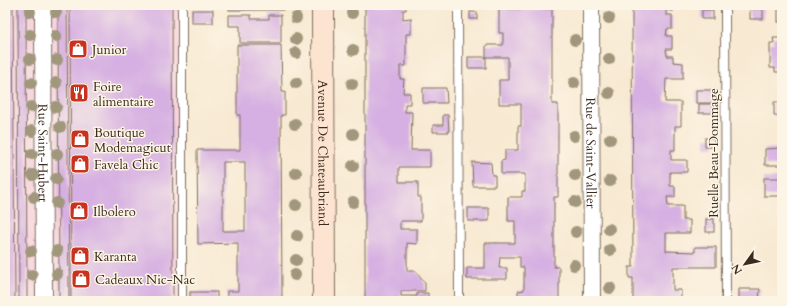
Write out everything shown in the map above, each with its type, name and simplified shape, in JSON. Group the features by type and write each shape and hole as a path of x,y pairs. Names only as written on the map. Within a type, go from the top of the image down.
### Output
{"street":[{"name":"Rue Saint-Hubert","path":"43,5 44,301"},
{"name":"Avenue De Chateaubriand","path":"323,5 324,301"},
{"name":"Rue de Saint-Vallier","path":"592,5 592,301"}],"lane":[{"path":"182,5 182,301"},
{"path":"458,5 459,301"},
{"name":"Ruelle Beau-Dommage","path":"725,5 726,301"}],"shaded area":[{"path":"5,5 180,5 181,301 5,301"}],"building":[{"path":"5,5 13,5 15,301 5,301"},
{"path":"18,5 26,5 27,301 19,301"},
{"path":"58,5 67,5 69,301 59,301"},
{"path":"70,5 172,5 173,301 71,301"},
{"path":"229,5 283,5 283,10 229,10"},
{"path":"365,5 406,5 406,10 403,10 403,19 411,18 411,34 406,34 406,66 400,66 400,79 404,79 403,93 410,93 410,104 405,104 405,112 412,112 411,150 430,150 430,167 399,167 399,182 418,182 418,197 421,197 421,221 400,221 400,229 417,229 417,244 407,243 407,271 416,271 425,283 425,291 401,291 401,296 417,296 417,293 428,293 428,301 365,301"},
{"path":"632,5 673,5 673,11 666,10 666,15 672,15 672,29 667,29 666,36 672,36 672,49 666,49 667,56 673,56 673,62 683,63 683,79 666,79 665,102 681,102 681,126 675,126 675,150 671,150 671,160 687,160 687,172 670,172 670,186 675,186 675,197 667,197 668,206 683,206 683,220 690,220 690,233 666,233 666,251 695,252 695,247 716,247 716,267 673,267 673,290 681,290 681,301 633,301 633,278 629,278 629,267 633,267"},
{"path":"499,9 552,9 552,104 558,104 558,197 554,197 554,267 559,267 559,301 498,301 498,297 518,297 518,291 524,290 524,267 520,267 520,257 500,257 499,268 507,268 507,279 467,279 467,268 485,268 485,243 515,243 515,221 508,221 508,197 522,197 522,191 525,191 525,174 501,174 501,161 505,160 505,150 518,150 518,126 521,126 521,104 499,104 499,80 508,80 508,57 486,57 486,45 503,45 503,33 499,33"},
{"path":"750,9 763,9 763,19 750,19"},
{"path":"778,9 782,9 782,22 778,22"},
{"path":"192,10 213,10 213,23 192,23"},
{"path":"702,10 713,10 713,19 702,19"},
{"path":"470,12 477,12 477,19 470,19"},
{"path":"229,15 251,15 251,19 269,19 269,15 281,15 281,43 240,43 240,26 229,26"},
{"path":"773,38 782,38 782,72 775,72 775,68 770,68 770,43 774,43"},
{"path":"237,45 281,45 282,92 285,92 285,115 281,115 282,301 227,301 227,291 238,291 238,243 198,244 197,150 240,150 240,115 237,115","holes":["223,162 245,162 245,231 223,231"]},
{"path":"468,57 486,57 486,68 468,68"},
{"path":"423,88 446,88 447,103 423,103"},
{"path":"696,90 717,90 717,103 696,103"},
{"path":"774,102 782,102 782,120 780,120 779,116 774,116"},
{"path":"699,104 713,104 713,113 699,113"},
{"path":"443,115 448,115 449,132 433,132 433,125 443,125"},
{"path":"705,138 714,138 714,147 705,147"},
{"path":"782,148 782,165 765,165 765,149"},
{"path":"472,162 491,163 492,175 495,175 495,186 473,186"},
{"path":"764,178 782,178 782,196 764,196"},
{"path":"468,208 489,208 489,221 468,221"},
{"path":"706,219 714,219 714,232 706,232"},
{"path":"739,289 760,289 759,301 739,300"},
{"path":"190,292 217,292 217,301 190,301"},
{"path":"781,300 781,301 769,301"}],"place":[{"name":"Junior","path":"78,49"},
{"name":"Foire alimentaire","path":"79,93"},
{"name":"Boutique Modemagicut","path":"80,139"},
{"name":"Favela Chic","path":"80,164"},
{"name":"Ilbolero","path":"79,211"},
{"name":"Karanta","path":"80,256"},
{"name":"Cadeaux Nic-Nac","path":"81,279"}]}
